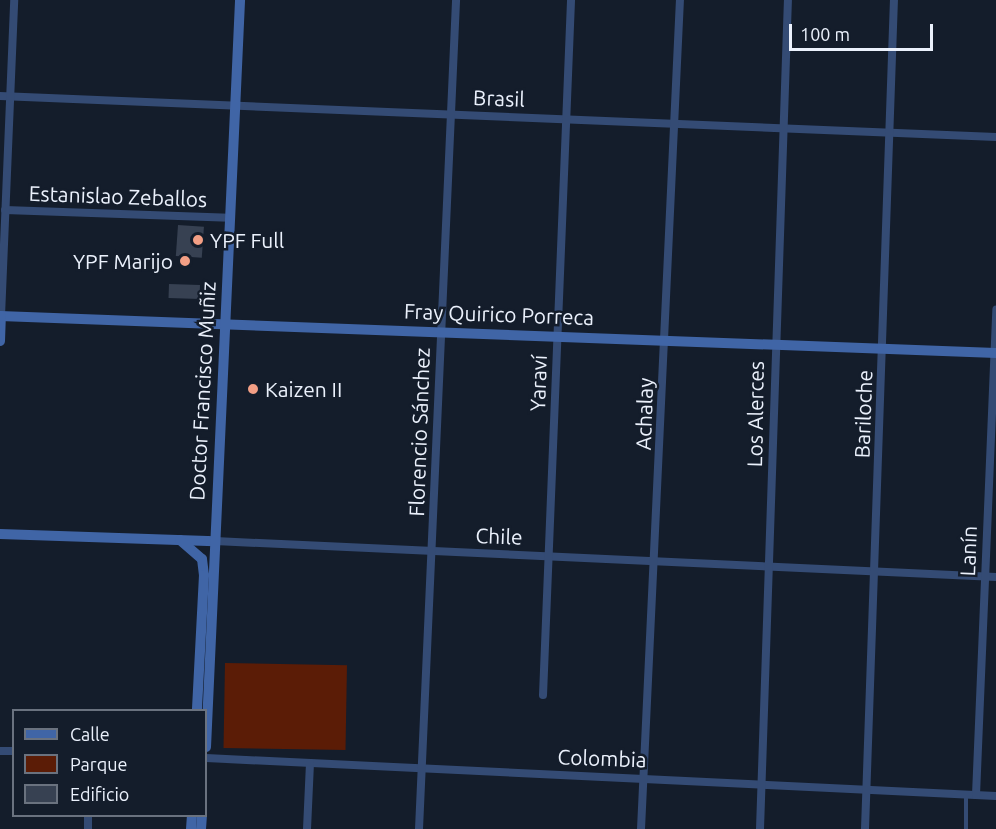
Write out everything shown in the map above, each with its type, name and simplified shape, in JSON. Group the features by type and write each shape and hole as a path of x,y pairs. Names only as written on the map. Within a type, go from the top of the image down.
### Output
{"main road":[{"name":"Doctor Francisco Muñiz","path":"207,724 240,0"},
{"name":"Fray Quirico Porreca","path":"1,316 995,353"},
{"path":"0,340 1,316"},
{"name":"Chile","path":"0,534 215,541"},
{"path":"177,538 192,547 203,567 197,709"}],"street":[{"path":"1,316 14,0"},
{"name":"Florencio Sánchez","path":"419,829 456,0"},
{"name":"Yaraví","path":"543,695 571,0"},
{"name":"Achalay","path":"641,829 656,562 680,0"},
{"name":"Los Alerces","path":"760,829 770,567 774,345 788,0"},
{"name":"Bariloche","path":"865,829 894,0"},
{"name":"Brasil","path":"0,96 566,119 674,121 996,137"},
{"name":"Estanislao Zeballos","path":"5,210 229,218"},
{"name":"Lanín","path":"976,795 996,309"},
{"name":"Chile","path":"215,541 996,577"},
{"name":"Colombia","path":"207,758 645,777 996,796"},
{"path":"307,829 310,763"}],"lane":[{"path":"966,794 966,829"}],"green space":[{"path":"225,663 347,665 345,750 224,748"}],"building":[{"path":"178,225 204,227 202,258 176,256"},
{"path":"169,284 200,285 199,299 169,298"}],"place":[{"name":"YPF Full","path":"198,240"},
{"name":"YPF Marijo","path":"185,261"},
{"name":"Kaizen II","path":"253,389"}]}
